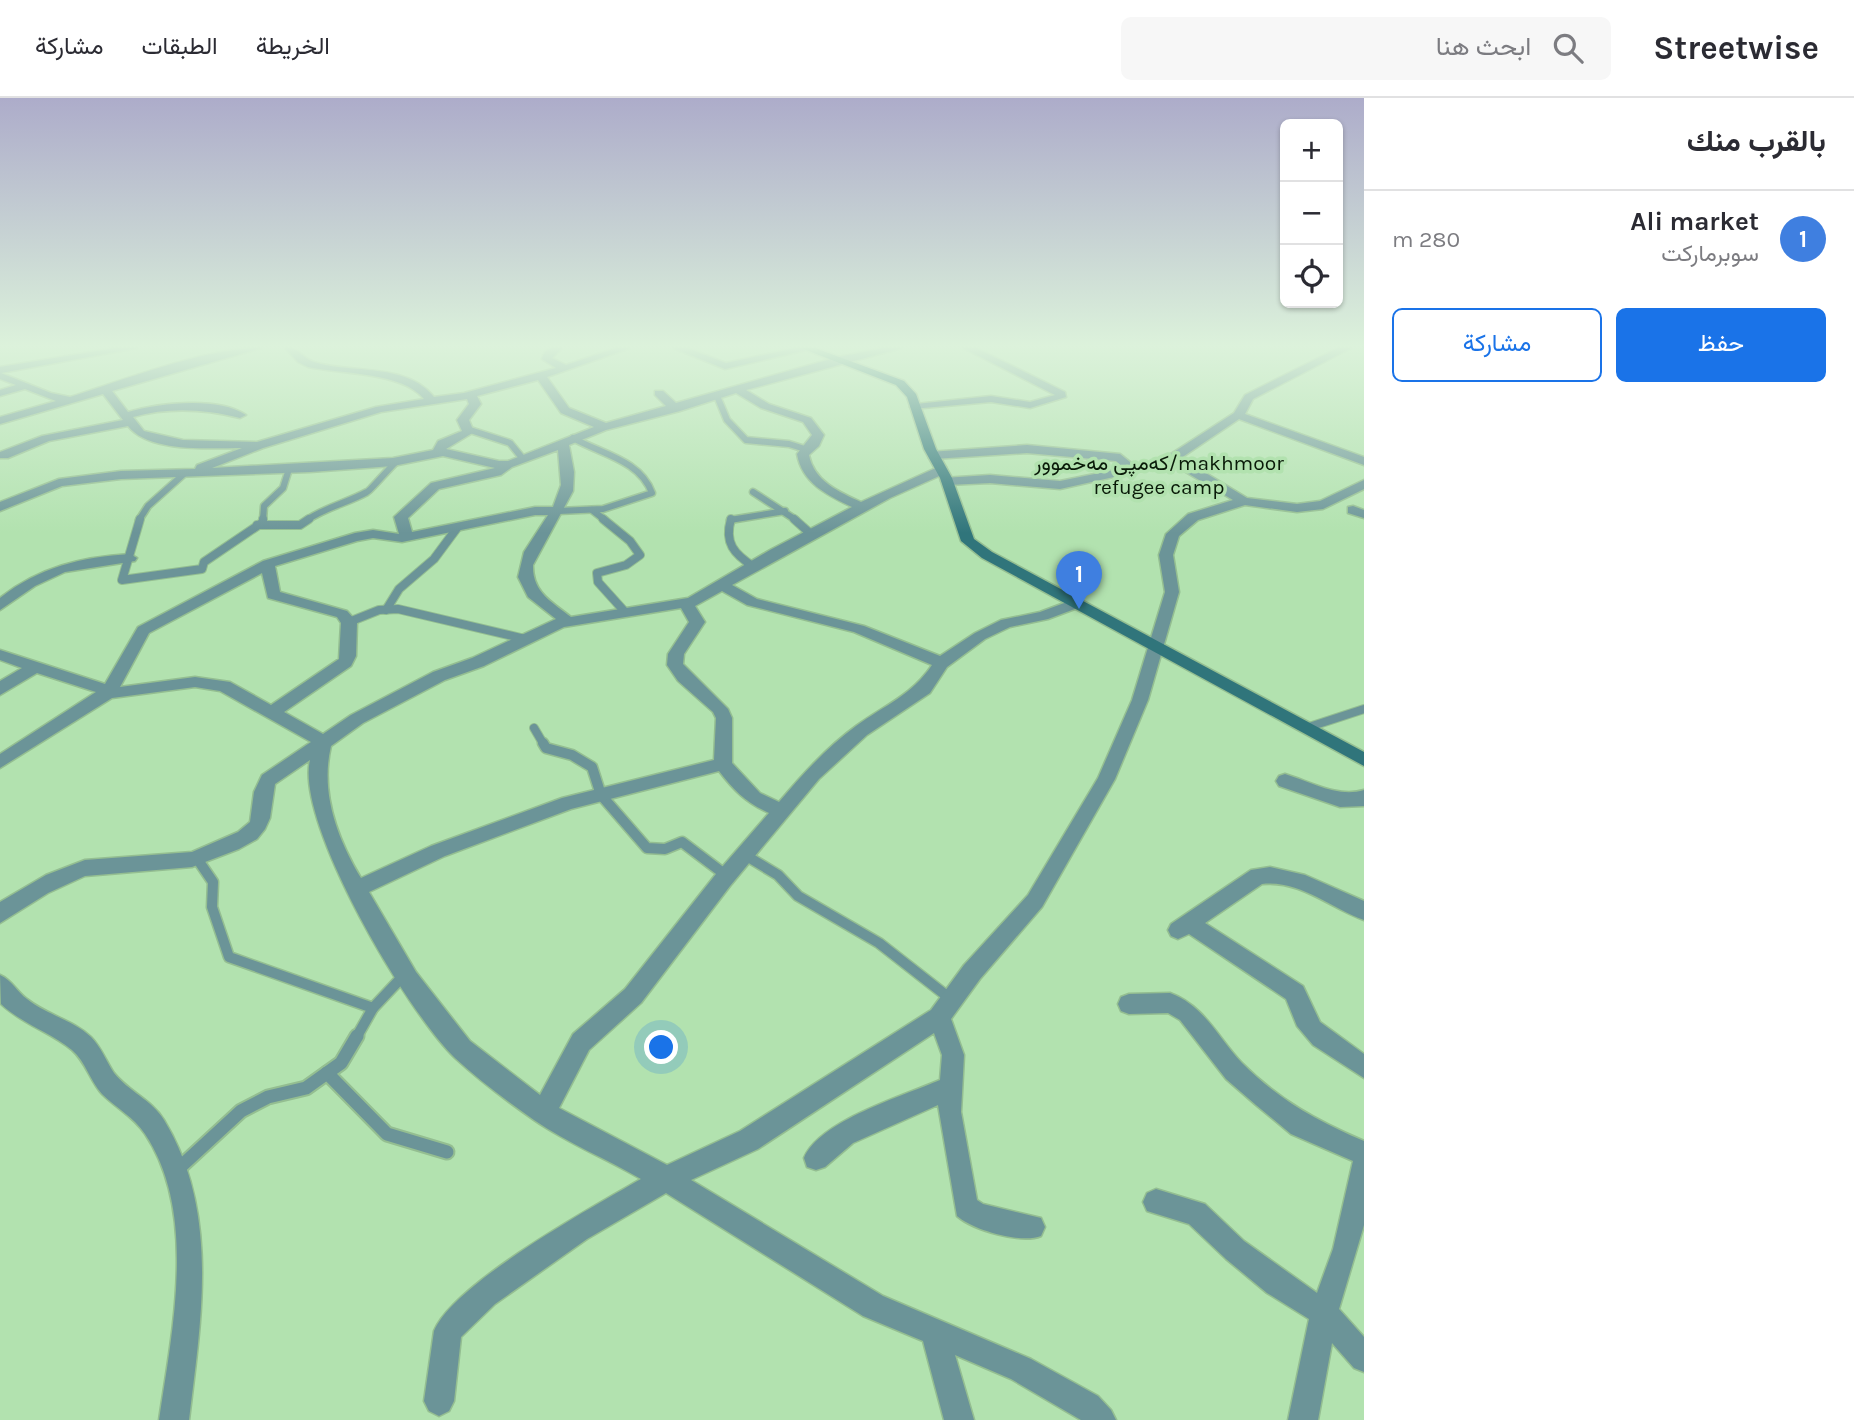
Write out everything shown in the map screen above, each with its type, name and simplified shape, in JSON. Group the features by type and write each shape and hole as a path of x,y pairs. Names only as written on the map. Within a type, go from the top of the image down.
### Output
{"street":[{"path":"0,421 36,410"},
{"path":"120,410 140,434 183,444 259,445"},
{"path":"4,455 46,438 127,419 152,410"},
{"path":"219,410 240,415"},
{"path":"185,473 259,445 378,410"},
{"path":"438,453 442,444 464,436 467,429 463,420 471,410"},
{"path":"563,410 582,421 606,427"},
{"path":"407,537 401,517 435,486 497,472 567,440 673,410"},
{"path":"776,410 807,420 818,435 803,454 807,471 831,492 863,508"},
{"path":"917,410 933,455 945,476 968,541 1075,604 1364,760"},
{"path":"0,914 83,868 102,865 170,866 198,860 253,832 260,822 262,790 268,780 323,741 439,676 478,662 567,621 686,604 724,586 863,508 945,476 1060,485 1164,464 1238,415 1241,410"},
{"path":"1238,415 1364,461"},
{"path":"567,440 569,476 564,499 528,558 526,581 530,590 567,621"},
{"path":"933,455 1040,450 1120,458 1131,470"},
{"path":"0,507 59,483 121,475 289,469 397,461 438,453 499,465 516,462"},
{"path":"1173,459 1244,501 1297,508 1323,505 1364,484"},
{"path":"439,1401 447,1331 485,1294 578,1230 664,1179 749,1140 946,1009 972,972 1035,901 1106,779 1140,700 1172,592 1167,555 1173,534 1193,517 1244,501"},
{"path":"0,762 109,692 118,669 143,630 268,564 355,537 373,534 407,537 535,511 558,511"},
{"path":"0,606 36,577 93,562 130,558"},
{"path":"268,564 273,595 342,614 349,622 348,656 345,662 272,712"},
{"path":"724,586 752,602 859,629 941,663"},
{"path":"686,604 697,622 676,654 675,665 684,677 720,709 724,718 723,764 746,792 783,812"},
{"path":"544,1113 580,1042 633,996 727,876 813,774 861,731 924,689 941,663 980,636 1006,624 1043,616 1075,604"},
{"path":"0,655 109,692 128,692 195,682 224,686 323,741"},
{"path":"0,689 34,667"},
{"path":"323,741 317,768 323,815 340,860 405,974 462,1049 544,1113 664,1179 873,1306 1021,1369 1088,1406 1101,1420"},
{"path":"355,890 438,851 568,803 723,764"},
{"path":"1285,781 1340,800 1359,801 1364,797"},
{"path":"1364,911 1324,892 1271,874 1258,876 1184,926 1242,956 1295,993 1300,1016 1318,1038 1364,1067"},
{"path":"0,985 13,1005 82,1044 108,1083 154,1125 176,1171 189,1229 189,1299 174,1420"},
{"path":"1129,1004 1170,1003 1188,1013 1234,1071 1264,1097 1300,1125 1364,1154"},
{"path":"946,1009 953,1055 948,1088 949,1112 966,1207 977,1216 1032,1227"},
{"path":"816,1158 852,1130 948,1088"},
{"path":"1303,1420 1324,1313 1346,1249 1364,1164"},
{"path":"1156,1202 1196,1213 1235,1250 1277,1283 1324,1313 1364,1358"},
{"path":"934,1332 959,1420"}],"lane":[{"path":"723,410 727,420 746,440 789,444 808,450"},
{"path":"467,429 510,443 516,462"},
{"path":"558,511 592,510 647,497 652,493 651,486 640,473 626,464 567,440"},
{"path":"257,525 300,524 325,508 370,491 378,477 397,461"},
{"path":"185,473 144,512 132,536 130,558 122,580 202,569 204,562 265,517 264,506 283,488 289,469"},
{"path":"753,492 785,510 812,535"},
{"path":"592,510 630,541 640,555 626,565 597,573 598,582 625,612"},
{"path":"754,567 730,552 726,540 731,518 785,510"},
{"path":"386,610 399,589 434,559 457,528"},
{"path":"349,622 386,610 427,614 525,639"},
{"path":"1306,728 1364,709"},
{"path":"534,728 546,748 572,755 592,766 601,795 647,848 665,849 682,842 727,876"},
{"path":"745,855 778,875 798,897 879,943 946,1009"},
{"path":"198,860 213,882 212,908 229,957 373,1008"},
{"path":"176,1171 241,1111 268,1097 306,1088 341,1063 373,1008 405,974"},
{"path":"327,1073 387,1134 447,1152"}],"place":[{"name":"Ali market","path":"1079,609"}],"district":[{"name":"کەمپی مەخموور/makhmoor refugee camp","path":"1159,475"}]}
